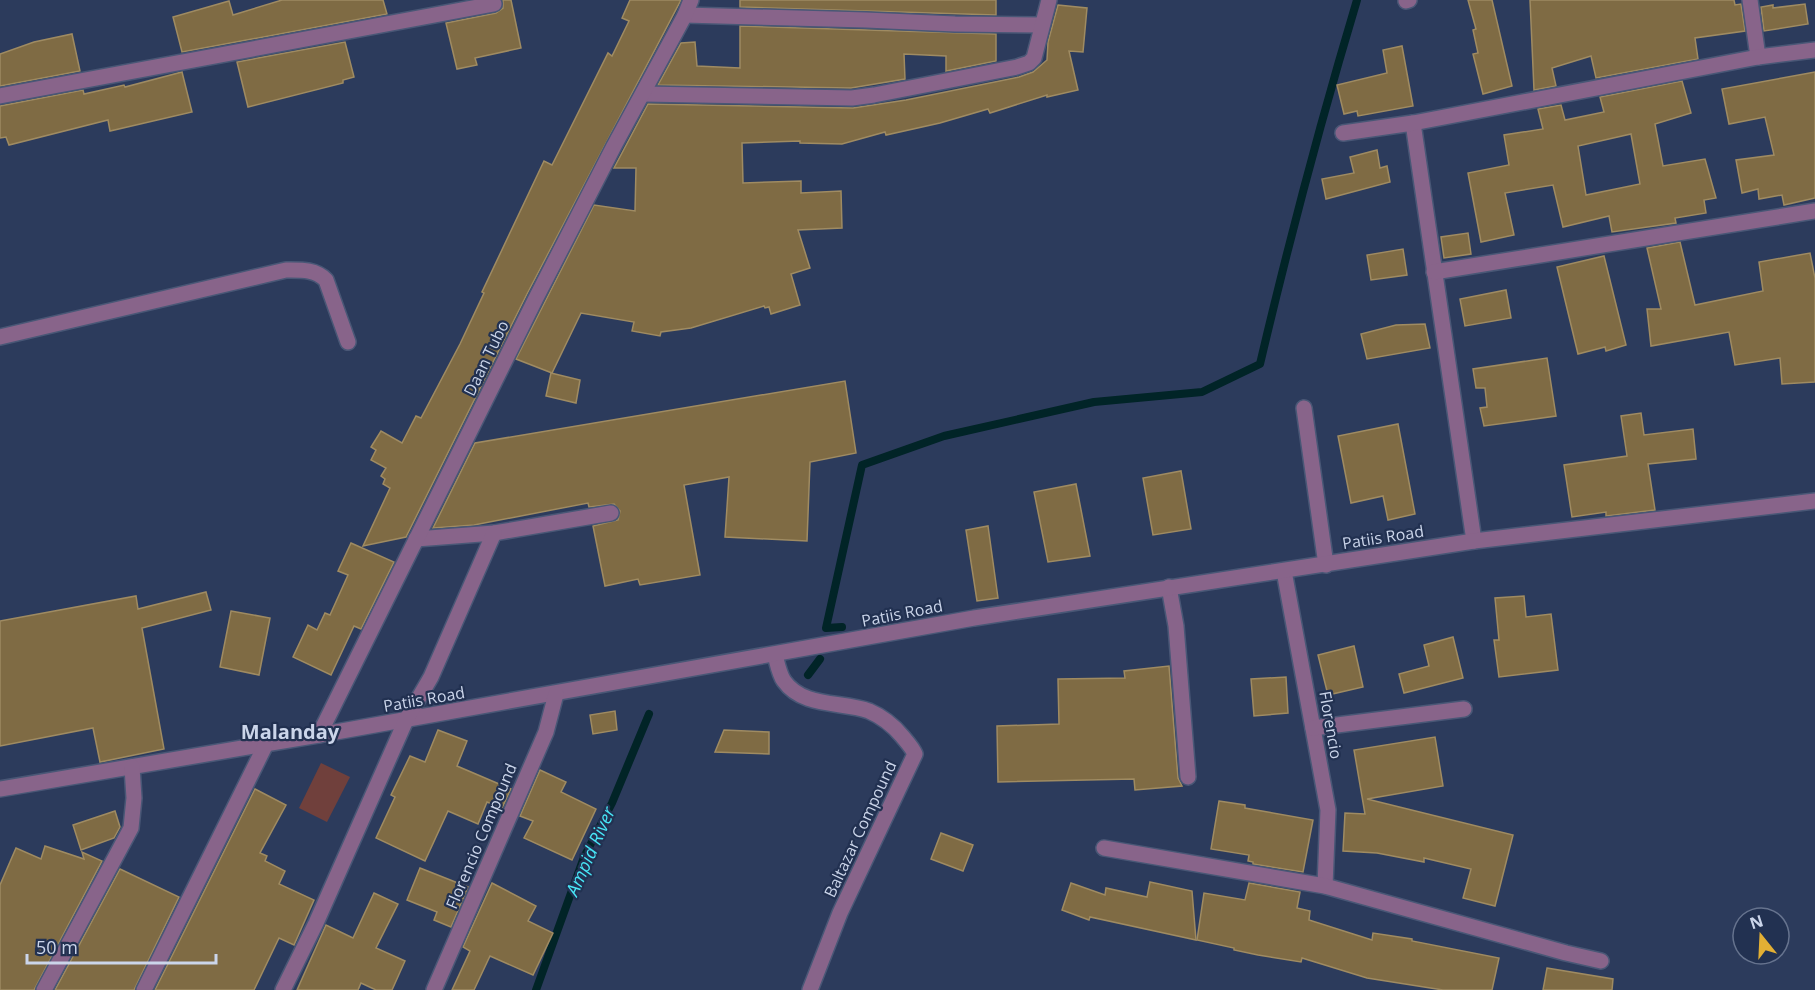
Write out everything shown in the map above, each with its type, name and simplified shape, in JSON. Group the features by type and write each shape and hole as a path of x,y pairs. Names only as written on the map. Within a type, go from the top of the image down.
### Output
{"street":[{"name":"Daan Tubo","path":"319,735 536,298 691,0"},
{"path":"644,94 852,98 1029,63 1034,58 1049,0"},
{"path":"1749,0 1758,57"},
{"path":"0,96 494,4"},
{"path":"685,15 1042,25"},
{"path":"1343,133 1413,123 1758,57 1815,50"},
{"path":"1413,123 1474,541"},
{"path":"1434,272 1815,212"},
{"path":"0,337 286,270 309,271 320,274 326,280 348,342"},
{"path":"1304,408 1326,565"},
{"name":"Patiis Road","path":"0,789 556,694 974,618 1169,587 1474,541 1815,501"},
{"path":"416,539 494,533 611,513"},
{"path":"283,990 316,923 406,720 431,677 494,533"},
{"name":"Florencio","path":"1284,571 1328,810 1325,886"},
{"path":"1169,587 1176,626 1188,777"},
{"name":"Baltazar Compound","path":"775,655 783,680 799,694 809,699 866,710 884,718 893,725 915,754 840,913 810,990"},
{"name":"Florencio Compound","path":"434,990 546,732 556,694"},
{"path":"1313,729 1464,709"},
{"path":"144,990 266,744"},
{"path":"44,990 131,828 134,798 132,767"},
{"path":"1104,848 1325,886 1566,954 1601,960"}],"shaded area":[{"path":"321,763 350,777 327,822 299,808"}],"building":[{"path":"282,0 383,0 387,14 182,52 173,17 229,1 233,15"},
{"path":"503,0 511,0 521,48 475,58 477,65 457,69 446,23 496,13 503,8"},
{"path":"630,0 681,0 527,294 406,537 363,546 390,488 383,484 385,479 381,476 386,468 371,460 376,450 371,447 381,431 402,443 416,416 421,418 460,344 544,161 552,165 608,53 612,56 629,21 622,18"},
{"path":"740,0 996,0 996,15 740,7"},
{"path":"1468,0 1492,0 1512,86 1483,94 1473,54 1478,53 1473,30 1476,29"},
{"path":"1530,0 1734,0 1735,5 1741,4 1745,31 1695,38 1698,59 1596,78 1591,56 1552,68 1556,86 1534,90"},
{"path":"1805,4 1808,24 1764,31 1761,7 1773,5 1773,8"},
{"path":"1058,5 1087,8 1083,52 1069,51 1078,90 1047,97 1047,95 990,113 988,109 940,123 886,135 885,132 842,144 800,143 800,141 742,143 743,183 801,181 801,193 841,191 842,228 798,230 810,268 791,274 800,305 771,314 769,307 764,306 691,328 661,332 660,336 632,331 634,322 581,313 552,373 516,359 594,205 635,211 636,168 614,168 648,104 853,108 906,100 1019,77 1033,72 1047,60 1048,42"},
{"path":"740,26 996,34 996,61 946,71 946,56 904,54 905,79 851,88 658,85 681,43 695,42 697,66 740,68"},
{"path":"72,34 80,71 0,86 0,54 34,42"},
{"path":"345,42 354,77 343,80 343,83 248,107 237,62"},
{"path":"1402,46 1413,106 1358,116 1357,111 1344,114 1337,85 1387,73 1383,50"},
{"path":"182,72 192,112 110,131 108,120 9,145 6,137 0,138 0,106 83,90 84,94 124,85 125,87"},
{"path":"1815,72 1815,198 1784,205 1782,195 1759,199 1758,189 1742,193 1736,160 1774,155 1765,117 1729,124 1722,89"},
{"path":"1682,81 1691,113 1655,124 1663,166 1705,159 1716,198 1704,200 1706,213 1675,218 1676,223 1612,232 1609,216 1563,227 1553,185 1505,193 1514,235 1481,242 1468,173 1509,165 1504,135 1543,129 1538,109 1561,105 1565,120 1604,112 1600,97","holes":["1631,134 1640,184 1586,195 1578,146"]},
{"path":"1377,150 1380,168 1387,166 1390,182 1326,199 1322,179 1354,173 1350,157"},
{"path":"1468,233 1471,254 1444,258 1441,237"},
{"path":"1680,242 1695,305 1763,291 1759,262 1810,253 1815,278 1815,382 1782,384 1780,358 1735,365 1729,332 1651,346 1647,309 1661,309 1647,248"},
{"path":"1403,249 1407,275 1371,280 1367,255"},
{"path":"1604,256 1626,345 1606,351 1605,347 1578,354 1557,267"},
{"path":"1506,290 1511,318 1465,326 1460,299"},
{"path":"1425,324 1430,348 1367,359 1361,334 1396,325"},
{"path":"1547,358 1556,416 1484,426 1480,408 1487,407 1485,388 1476,388 1473,369"},
{"path":"551,373 580,380 576,403 546,396"},
{"path":"845,381 856,453 810,462 807,541 725,537 729,477 684,485 700,575 640,585 638,579 605,586 593,526 618,520 620,511 614,504 589,507 588,503 474,525 433,528 475,443"},
{"path":"1641,413 1644,435 1693,429 1696,459 1648,464 1655,510 1606,516 1606,512 1572,517 1564,465 1627,456 1621,416"},
{"path":"1398,424 1415,514 1388,520 1383,496 1351,503 1338,436"},
{"path":"1181,471 1191,529 1153,535 1143,478"},
{"path":"1076,484 1090,556 1048,562 1034,492"},
{"path":"988,526 998,598 977,601 966,530"},
{"path":"351,543 394,562 361,629 354,626 331,675 293,657 308,625 317,630 325,613 330,615 348,575 338,571"},
{"path":"206,592 211,610 142,628 164,749 100,762 93,728 0,746 0,621 136,596 138,609"},
{"path":"1524,596 1526,617 1551,614 1558,670 1499,677 1494,640 1499,640 1495,598"},
{"path":"231,611 270,618 259,675 220,667"},
{"path":"1453,637 1463,678 1404,693 1399,674 1429,666 1424,645"},
{"path":"1354,646 1363,687 1328,695 1318,655"},
{"path":"1169,666 1178,778 1182,786 1135,790 1134,779 998,782 997,726 1059,724 1058,679 1125,678 1124,671"},
{"path":"1286,677 1288,713 1254,716 1251,679"},
{"path":"615,711 617,730 593,734 590,715"},
{"path":"438,730 467,741 457,766 511,789 502,808 487,802 478,824 448,811 425,861 376,838 395,797 391,795 410,756 425,762"},
{"path":"724,730 769,732 769,754 715,752"},
{"path":"1435,737 1443,786 1367,799 1513,835 1495,906 1463,898 1471,869 1424,858 1424,862 1377,853 1343,851 1345,813 1365,814 1354,750"},
{"path":"540,770 566,782 561,792 596,809 572,860 524,838 533,821 520,816"},
{"path":"255,789 286,805 260,853 267,856 265,861 285,871 279,884 314,900 294,945 279,938 254,990 155,990"},
{"path":"1219,801 1313,820 1303,872 1253,864 1248,861 1249,855 1211,849"},
{"path":"115,811 120,827 114,838 81,850 73,825"},
{"path":"941,833 973,845 963,871 931,859"},
{"path":"45,846 84,859 82,852 102,861 34,990 0,990 0,885 16,848 41,859"},
{"path":"420,868 468,887 451,927 434,920 437,912 407,900"},
{"path":"120,869 179,897 134,990 55,990"},
{"path":"1150,882 1192,891 1196,940 1090,917 1089,920 1062,910 1071,883 1105,895 1106,888 1147,897"},
{"path":"492,883 536,906 528,921 553,933 533,975 490,956 474,990 452,990 470,951 463,947"},
{"path":"1249,883 1300,892 1297,908 1310,911 1309,920 1372,940 1373,933 1499,958 1492,990 1443,990 1367,978 1302,958 1301,962 1258,955 1197,940 1204,893 1245,900"},
{"path":"374,893 398,904 376,948 405,961 392,990 376,990 361,983 358,990 297,990 326,925 353,938"},
{"path":"1547,968 1613,979 1612,990 1543,990"}],"waterway":[{"path":"842,627 826,628 862,465 944,436 1094,402 1202,392 1260,364 1306,181 1357,0"},
{"path":"808,675 820,659"},
{"name":"Ampid River","path":"536,990 584,857 612,803 649,714"}],"district":[{"name":"Malanday","path":"290,731"}]}
